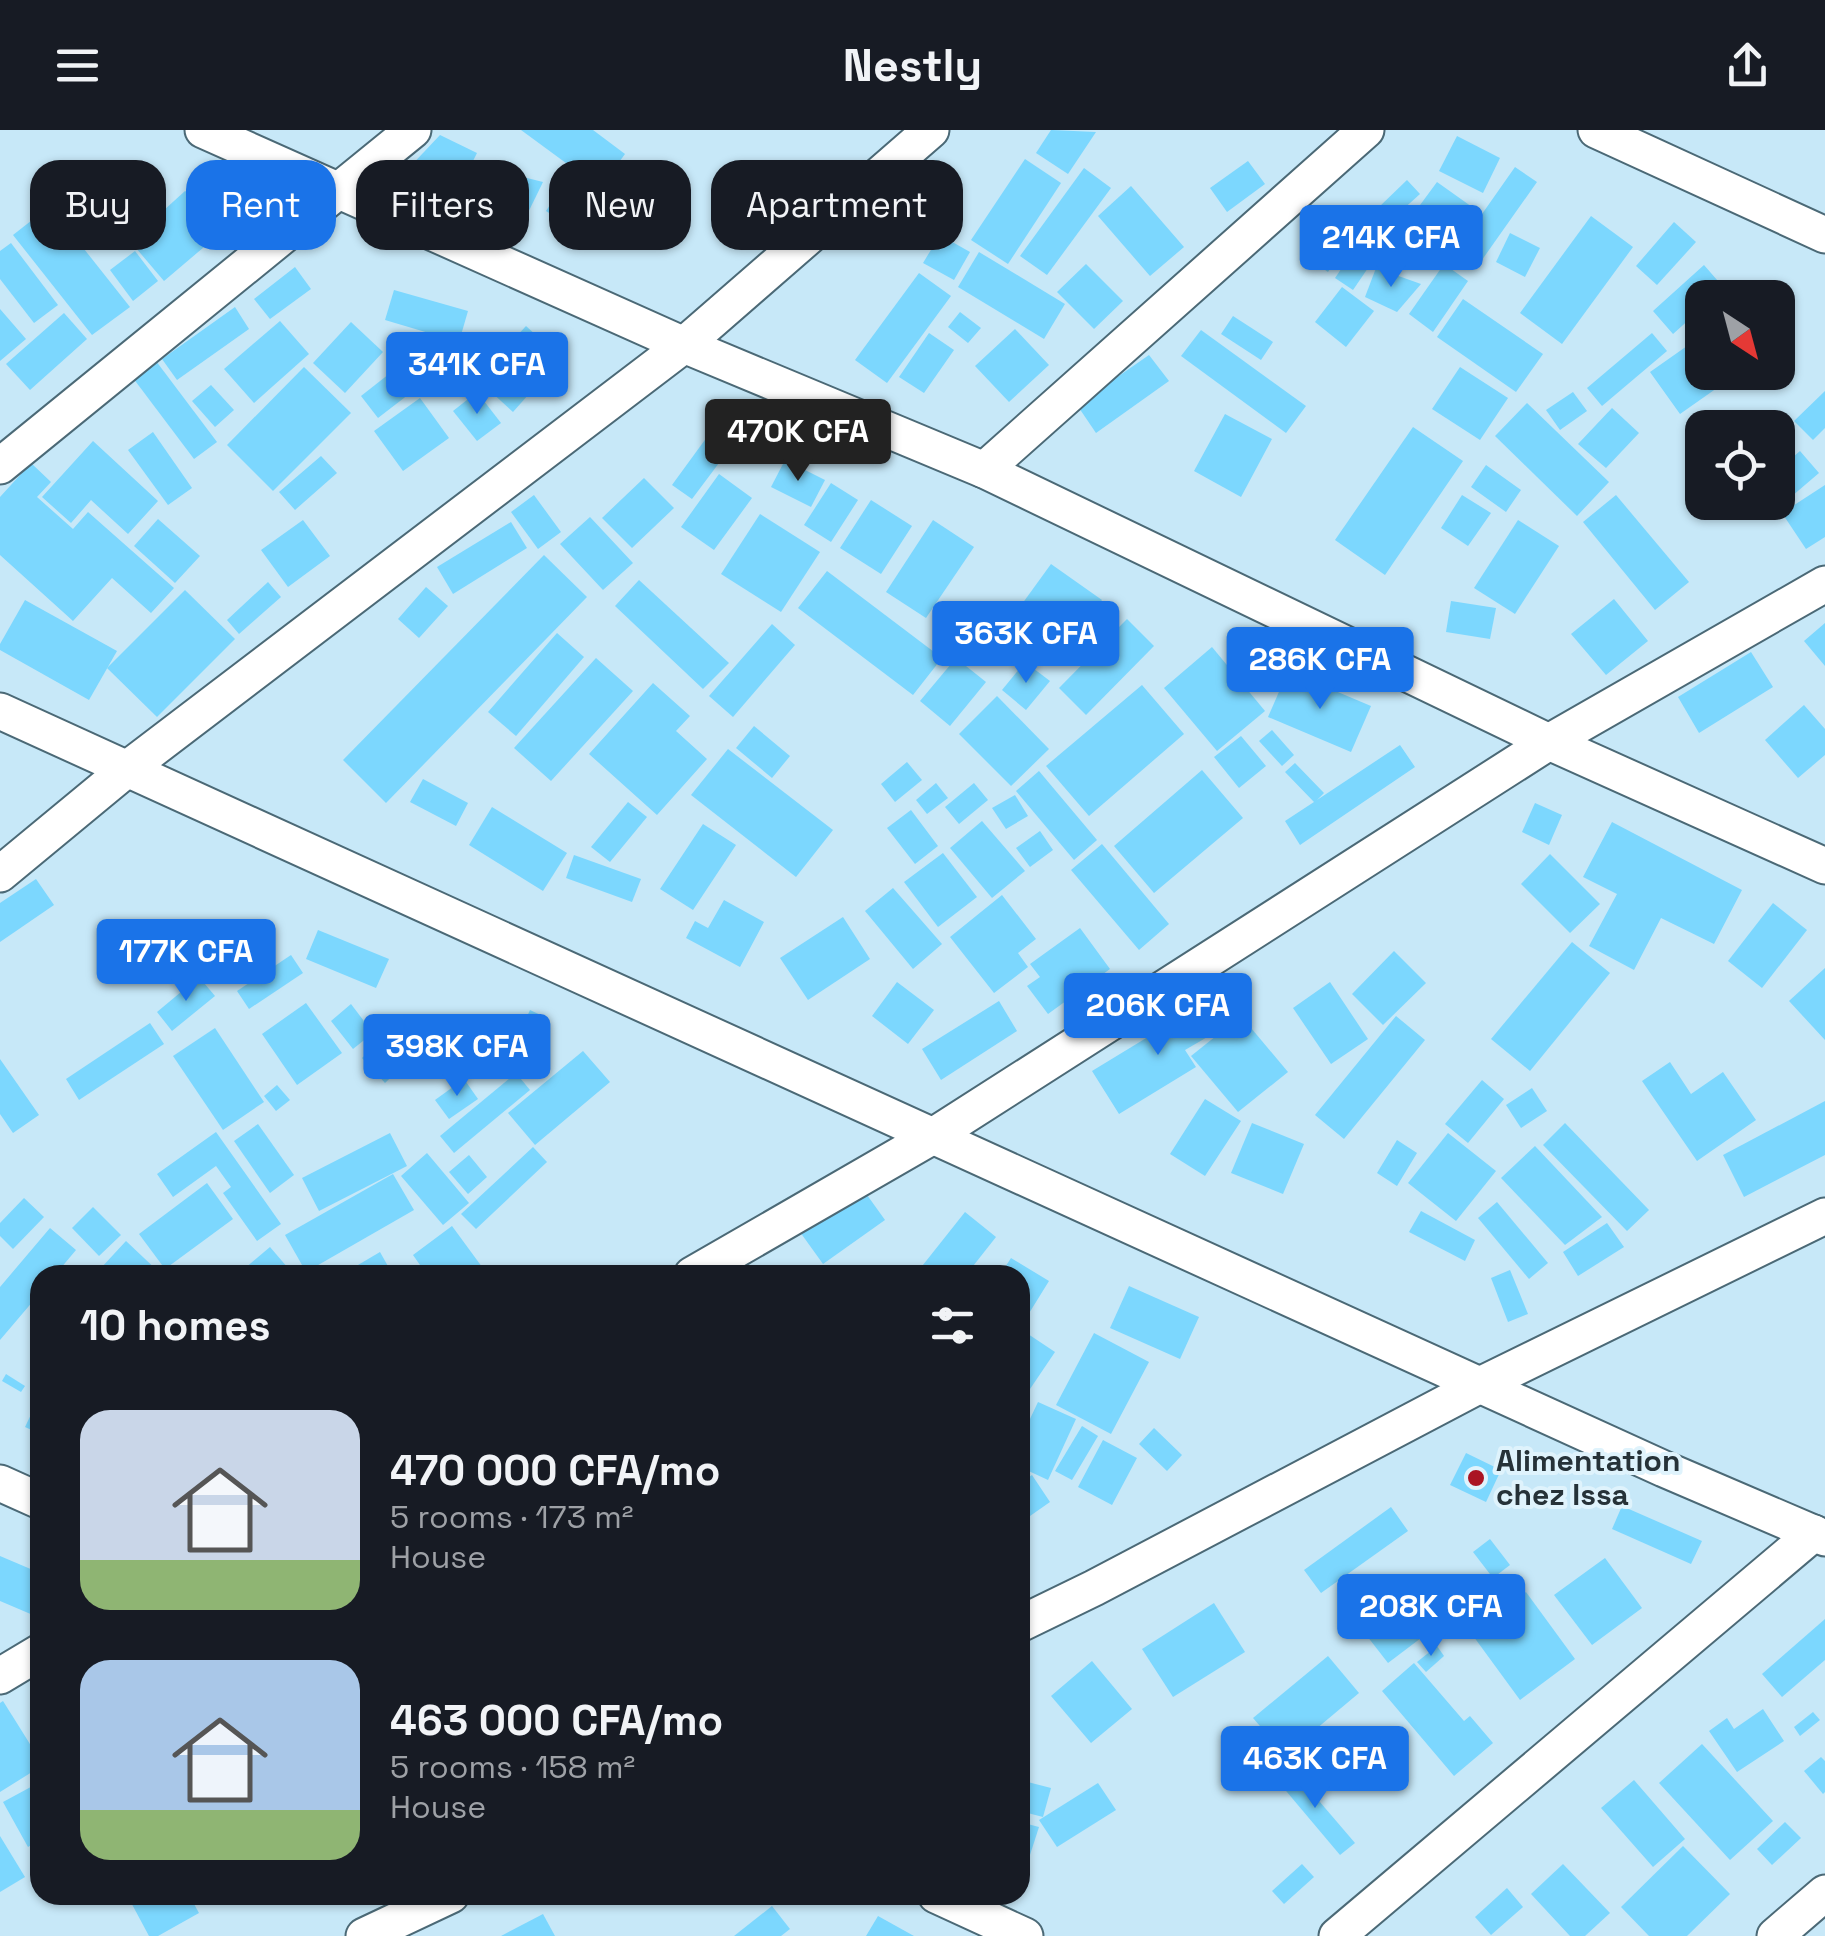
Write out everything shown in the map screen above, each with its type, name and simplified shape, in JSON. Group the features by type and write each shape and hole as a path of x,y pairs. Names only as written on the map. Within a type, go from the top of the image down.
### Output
{"street":[{"path":"203,130 684,345 984,470 1549,742 1825,866"},
{"path":"0,466 413,130"},
{"path":"0,874 127,769 684,345 932,130"},
{"path":"984,470 1366,130"},
{"path":"1596,130 1825,236"},
{"path":"709,1265 933,1136 1549,742 1825,584"},
{"path":"0,711 1820,1536 1337,1936"},
{"path":"1030,1619 1480,1385 1825,1216"},
{"path":"0,1483 30,1496"},
{"path":"0,1676 30,1658"},
{"path":"1775,1936 1825,1893"},
{"path":"364,1936 431,1905"},
{"path":"958,1905 1025,1936"}],"building":[{"path":"521,130 593,130 625,154 621,160 562,160"},
{"path":"1051,130 1096,132 1068,174 1036,153"},
{"path":"440,135 477,153 474,160 416,160"},
{"path":"1457,136 1500,158 1483,193 1439,171"},
{"path":"1025,159 1061,183 1008,264 971,240"},
{"path":"1248,161 1265,184 1227,212 1210,188"},
{"path":"1515,167 1537,182 1477,267 1409,220 1437,182 1482,214"},
{"path":"1084,168 1111,188 1047,275 1020,256"},
{"path":"529,178 543,182 529,211"},
{"path":"1407,180 1420,194 1390,221 1378,208"},
{"path":"1131,186 1184,247 1150,276 1098,216"},
{"path":"186,192 186,250 200,250 164,281 138,250 166,250 166,208"},
{"path":"1591,216 1633,247 1562,344 1520,313"},
{"path":"30,222 30,250 85,250 130,307 92,335 13,235"},
{"path":"1674,222 1696,242 1657,285 1636,266"},
{"path":"1510,233 1540,248 1525,277 1496,262"},
{"path":"1314,237 1340,252 1328,272 1303,255"},
{"path":"11,243 58,305 34,323 0,279 0,251"},
{"path":"963,248 970,252 954,280 923,263 931,250"},
{"path":"135,251 158,281 133,301 110,270"},
{"path":"979,252 1065,304 1044,339 958,287"},
{"path":"1350,256 1368,268 1353,290 1335,278"},
{"path":"1086,264 1123,301 1094,329 1057,292"},
{"path":"1444,264 1468,281 1433,332 1409,314"},
{"path":"1704,265 1717,280 1687,280"},
{"path":"295,267 311,289 270,319 254,299"},
{"path":"1376,268 1421,284 1397,312 1365,297"},
{"path":"919,273 951,296 887,383 855,360"},
{"path":"1685,282 1685,323 1673,334 1653,311"},
{"path":"1342,287 1374,311 1346,347 1315,322"},
{"path":"394,290 468,311 459,342 385,320"},
{"path":"1463,299 1543,354 1516,392 1437,337"},
{"path":"235,307 249,329 177,380 162,359"},
{"path":"0,309 26,339 0,361"},
{"path":"960,312 981,328 968,343 948,327"},
{"path":"64,313 87,339 30,390 6,364"},
{"path":"1233,316 1273,342 1261,360 1221,334"},
{"path":"280,321 309,354 254,403 224,369"},
{"path":"351,322 383,352 345,393 313,363"},
{"path":"526,326 561,358 513,412 477,379"},
{"path":"1015,329 1049,365 1009,402 975,366"},
{"path":"1201,330 1306,406 1286,433 1181,356"},
{"path":"929,333 954,350 924,393 899,377"},
{"path":"1652,333 1667,351 1602,406 1587,388"},
{"path":"431,341 448,364 378,418 361,396"},
{"path":"1685,347 1685,390 1714,390 1680,414 1650,372"},
{"path":"1149,355 1169,381 1096,433 1077,405"},
{"path":"156,361 217,442 194,459 133,378"},
{"path":"304,367 351,413 273,491 227,445"},
{"path":"1460,367 1508,398 1480,440 1432,409"},
{"path":"211,385 234,410 215,427 192,401"},
{"path":"1825,391 1825,428 1813,440 1795,420"},
{"path":"477,392 501,423 477,441 453,411"},
{"path":"1573,392 1587,411 1560,430 1546,410"},
{"path":"420,398 449,438 403,471 374,431"},
{"path":"1527,403 1609,482 1577,516 1495,436"},
{"path":"1612,408 1639,433 1606,468 1578,444"},
{"path":"1225,414 1272,439 1241,497 1194,471"},
{"path":"1413,427 1463,461 1385,575 1335,540"},
{"path":"153,432 192,488 168,505 128,450"},
{"path":"707,437 728,451 692,499 672,485"},
{"path":"93,441 158,501 128,534 91,500 71,523 42,497"},
{"path":"1800,451 1819,473 1795,493 1795,455"},
{"path":"321,456 337,473 295,510 279,492"},
{"path":"785,460 825,480 811,507 771,487"},
{"path":"31,463 51,482 37,497 73,529 88,512 174,588 151,613 112,578 73,621 0,555 0,497"},
{"path":"1486,465 1521,490 1506,512 1471,487"},
{"path":"719,474 752,498 714,550 681,527"},
{"path":"644,478 674,508 632,548 602,518"},
{"path":"831,483 858,500 831,542 804,525"},
{"path":"1825,485 1825,537 1806,549 1787,520 1795,520 1795,505"},
{"path":"534,495 561,532 538,549 511,512"},
{"path":"1462,495 1491,513 1468,546 1441,528"},
{"path":"1616,495 1689,582 1655,610 1583,522"},
{"path":"871,500 912,526 881,574 840,548"},
{"path":"760,514 820,552 781,612 721,574"},
{"path":"590,517 633,563 603,590 560,544"},
{"path":"158,519 200,556 175,583 134,546"},
{"path":"303,520 330,556 288,587 261,550"},
{"path":"933,520 974,547 926,618 886,592"},
{"path":"1518,520 1559,546 1515,614 1474,588"},
{"path":"511,522 527,548 453,594 437,567"},
{"path":"544,555 587,597 386,803 343,760"},
{"path":"1051,564 1102,600 1059,659 1009,622"},
{"path":"827,571 942,658 913,695 798,608"},
{"path":"639,580 729,663 703,689 615,606"},
{"path":"268,582 281,597 239,634 227,620"},
{"path":"426,587 448,606 419,638 398,619"},
{"path":"185,590 235,639 157,717 107,668"},
{"path":"1614,599 1648,641 1606,675 1571,634"},
{"path":"25,600 117,651 89,700 0,650"},
{"path":"1451,601 1496,608 1490,639 1446,632"},
{"path":"1127,619 1154,646 1086,715 1059,688"},
{"path":"1825,623 1825,666 1804,641"},
{"path":"772,624 795,645 733,717 709,696"},
{"path":"557,633 584,657 516,736 488,712"},
{"path":"1212,647 1265,711 1217,751 1164,688"},
{"path":"1751,652 1773,687 1699,733 1678,697"},
{"path":"596,658 633,691 551,781 514,748"},
{"path":"956,658 986,682 950,726 920,701"},
{"path":"1025,662 1050,681 1026,710 1002,690"},
{"path":"1288,671 1371,706 1351,752 1268,717"},
{"path":"653,683 690,716 676,731 707,759 657,815 589,754"},
{"path":"1142,685 1184,734 1089,816 1046,766"},
{"path":"997,696 1049,749 1011,786 959,734"},
{"path":"1804,705 1825,729 1825,755 1798,778 1765,740"},
{"path":"754,726 790,756 772,778 736,748"},
{"path":"1272,730 1294,755 1282,766 1259,741"},
{"path":"1241,736 1266,766 1239,788 1214,757"},
{"path":"1400,745 1415,767 1300,845 1285,821 1314,802 1285,772 1295,763 1324,793 1317,800"},
{"path":"728,749 833,830 796,877 691,795"},
{"path":"907,762 922,780 895,802 881,784"},
{"path":"1202,770 1243,818 1154,893 1114,846"},
{"path":"1039,771 1097,840 1074,860 1016,791"},
{"path":"423,779 468,803 456,826 410,802"},
{"path":"936,783 948,798 927,814 916,800"},
{"path":"974,783 988,800 959,824 945,807"},
{"path":"1015,795 1028,816 1006,829 992,808"},
{"path":"628,802 647,817 610,862 591,847"},
{"path":"1535,803 1562,815 1549,845 1522,832"},
{"path":"492,807 567,853 543,891 469,845"},
{"path":"911,810 938,846 915,864 887,828"},
{"path":"982,821 1025,871 992,898 950,848"},
{"path":"1612,822 1742,890 1714,944 1661,918 1634,970 1589,946 1617,894 1583,877"},
{"path":"703,824 736,845 693,910 660,889"},
{"path":"1040,831 1053,850 1030,867 1016,848"},
{"path":"1102,844 1169,924 1139,950 1071,870"},
{"path":"943,853 977,897 938,927 904,882"},
{"path":"1550,854 1600,904 1570,933 1521,884"},
{"path":"574,855 641,879 632,902 566,878"},
{"path":"36,879 54,905 0,942 0,903"},
{"path":"893,888 942,944 913,969 865,911"},
{"path":"1002,895 1036,939 1018,953 1028,967 994,993 950,937"},
{"path":"724,900 764,922 740,967 686,938 695,921 708,928"},
{"path":"1773,903 1807,930 1762,988 1728,961"},
{"path":"843,917 870,959 808,1000 780,958"},
{"path":"1080,928 1110,969 1048,1014 1027,986 1040,977 1030,964"},
{"path":"318,930 389,959 376,988 306,959"},
{"path":"1572,942 1610,973 1530,1071 1491,1039"},
{"path":"1394,951 1426,983 1383,1025 1352,994"},
{"path":"291,955 303,973 249,1009 237,991"},
{"path":"1825,968 1825,1040 1789,1001"},
{"path":"199,977 215,996 172,1031 157,1012"},
{"path":"897,982 934,1010 908,1044 872,1016"},
{"path":"1330,982 1368,1039 1331,1064 1293,1008"},
{"path":"1212,998 1228,1025 1185,1050 1196,1067 1119,1114 1092,1071"},
{"path":"999,1001 1017,1031 941,1080 922,1049"},
{"path":"306,1003 342,1053 297,1085 262,1034"},
{"path":"351,1004 373,1033 353,1049 331,1021"},
{"path":"530,1010 547,1018 532,1052 514,1045"},
{"path":"1241,1016 1288,1072 1238,1112 1191,1056"},
{"path":"1396,1016 1425,1040 1344,1139 1315,1115"},
{"path":"150,1023 164,1044 79,1100 66,1079"},
{"path":"215,1028 264,1102 223,1130 173,1056"},
{"path":"386,1035 409,1060 385,1083 362,1058"},
{"path":"583,1051 610,1082 535,1145 508,1113"},
{"path":"0,1059 39,1115 13,1133 0,1114"},
{"path":"1670,1062 1691,1094 1723,1072 1756,1120 1697,1161 1642,1081"},
{"path":"516,1073 530,1090 454,1153 440,1136"},
{"path":"464,1079 478,1099 449,1119 435,1100"},
{"path":"1482,1080 1504,1099 1468,1143 1445,1124"},
{"path":"277,1085 290,1100 276,1111 264,1096"},
{"path":"1532,1088 1547,1111 1521,1128 1506,1105"},
{"path":"1205,1099 1241,1121 1205,1176 1170,1154"},
{"path":"1825,1101 1825,1155 1744,1197 1723,1155"},
{"path":"1252,1123 1304,1144 1283,1194 1231,1173"},
{"path":"1565,1123 1649,1210 1627,1231 1543,1145"},
{"path":"258,1124 294,1175 270,1193 234,1141"},
{"path":"216,1132 281,1224 257,1241 223,1193 231,1187 216,1166 173,1197 157,1174"},
{"path":"390,1133 407,1166 319,1211 302,1178"},
{"path":"1448,1133 1496,1171 1456,1221 1408,1183"},
{"path":"1397,1140 1417,1153 1397,1186 1377,1173"},
{"path":"1535,1146 1602,1217 1565,1245 1501,1178"},
{"path":"533,1147 547,1162 476,1229 461,1214"},
{"path":"427,1153 469,1203 443,1225 401,1176"},
{"path":"469,1155 487,1177 468,1194 449,1172"},
{"path":"393,1174 414,1210 318,1265 302,1265 285,1235"},
{"path":"207,1183 233,1219 170,1265 162,1265 139,1234"},
{"path":"862,1188 885,1220 823,1264 800,1232"},
{"path":"24,1198 44,1217 13,1249 0,1236 0,1223"},
{"path":"1497,1202 1548,1263 1529,1279 1478,1218"},
{"path":"93,1207 121,1235 99,1256 72,1228"},
{"path":"1421,1211 1475,1240 1465,1261 1409,1232"},
{"path":"965,1212 996,1237 974,1265 923,1265"},
{"path":"1607,1223 1624,1247 1578,1276 1563,1252"},
{"path":"452,1226 481,1265 420,1265 413,1255"},
{"path":"50,1228 76,1250 63,1265 30,1265 30,1305 0,1340 0,1287"},
{"path":"126,1241 151,1265 104,1265"},
{"path":"270,1247 285,1265 249,1265"},
{"path":"380,1252 387,1265 358,1265"},
{"path":"1030,1270 1049,1281 1030,1312"},
{"path":"1510,1270 1528,1314 1508,1322 1491,1278"},
{"path":"1129,1286 1199,1317 1180,1359 1110,1328"},
{"path":"1094,1333 1149,1362 1111,1434 1056,1405"},
{"path":"1030,1335 1055,1352 1030,1389"},
{"path":"6,1374 25,1386 21,1392 2,1381"},
{"path":"1038,1402 1076,1419 1048,1480 1030,1472 1030,1419"},
{"path":"1082,1426 1098,1436 1072,1480 1055,1471"},
{"path":"1154,1428 1182,1455 1167,1471 1139,1444"},
{"path":"1103,1440 1137,1458 1112,1505 1078,1487"},
{"name":"Alimentation chez Issa","path":"1466,1453 1501,1470 1486,1502 1450,1485"},
{"path":"1030,1476 1050,1502 1030,1516"},
{"path":"1622,1506 1702,1541 1691,1564 1612,1529"},
{"path":"1391,1507 1408,1531 1321,1593 1304,1570"},
{"path":"1490,1539 1510,1565 1493,1578 1473,1552"},
{"path":"0,1556 30,1569 30,1614 0,1601"},
{"path":"1605,1558 1642,1608 1592,1645 1554,1595"},
{"path":"1436,1582 1458,1610 1388,1663 1367,1636"},
{"path":"1526,1592 1575,1659 1520,1700 1471,1633"},
{"path":"1214,1603 1245,1652 1173,1697 1142,1649"},
{"path":"1825,1619 1825,1660 1782,1697 1762,1674"},
{"path":"1437,1646 1444,1656 1426,1672 1417,1662"},
{"path":"1328,1656 1359,1693 1285,1755 1253,1718"},
{"path":"1092,1661 1132,1709 1091,1743 1051,1696"},
{"path":"1414,1663 1464,1721 1470,1716 1493,1743 1454,1776 1382,1691"},
{"path":"3,1701 30,1744 30,1773 0,1792"},
{"path":"1763,1709 1784,1741 1737,1772 1709,1731 1727,1718 1734,1729"},
{"path":"1813,1712 1820,1720 1800,1736 1794,1727"},
{"path":"1702,1744 1773,1821 1730,1860 1659,1783"},
{"path":"1821,1757 1825,1761 1823,1794 1804,1771"},
{"path":"1290,1767 1355,1843 1340,1855 1276,1779"},
{"path":"1634,1780 1685,1839 1653,1867 1601,1808"},
{"path":"1030,1783 1051,1788 1043,1817 1030,1814"},
{"path":"1098,1783 1116,1810 1057,1847 1039,1820"},
{"path":"30,1787 30,1846 28,1847 3,1802"},
{"path":"1785,1822 1801,1838 1772,1865 1757,1849"},
{"path":"1030,1825 1039,1827 1030,1855"},
{"path":"0,1836 25,1877 0,1892"},
{"path":"1683,1846 1730,1894 1687,1936 1649,1936 1621,1907"},
{"path":"1302,1864 1314,1877 1284,1904 1272,1891"},
{"path":"1563,1864 1610,1913 1585,1936 1570,1936 1531,1894"},
{"path":"1507,1888 1523,1907 1491,1935 1475,1917"},
{"path":"132,1905 195,1905 199,1913 158,1936 149,1936"},
{"path":"772,1906 790,1929 781,1936 734,1936"},
{"path":"543,1914 555,1936 501,1936"},
{"path":"878,1916 914,1936 866,1936"}],"place":[{"name":"Alimentation chez Issa","path":"1476,1478"}]}
